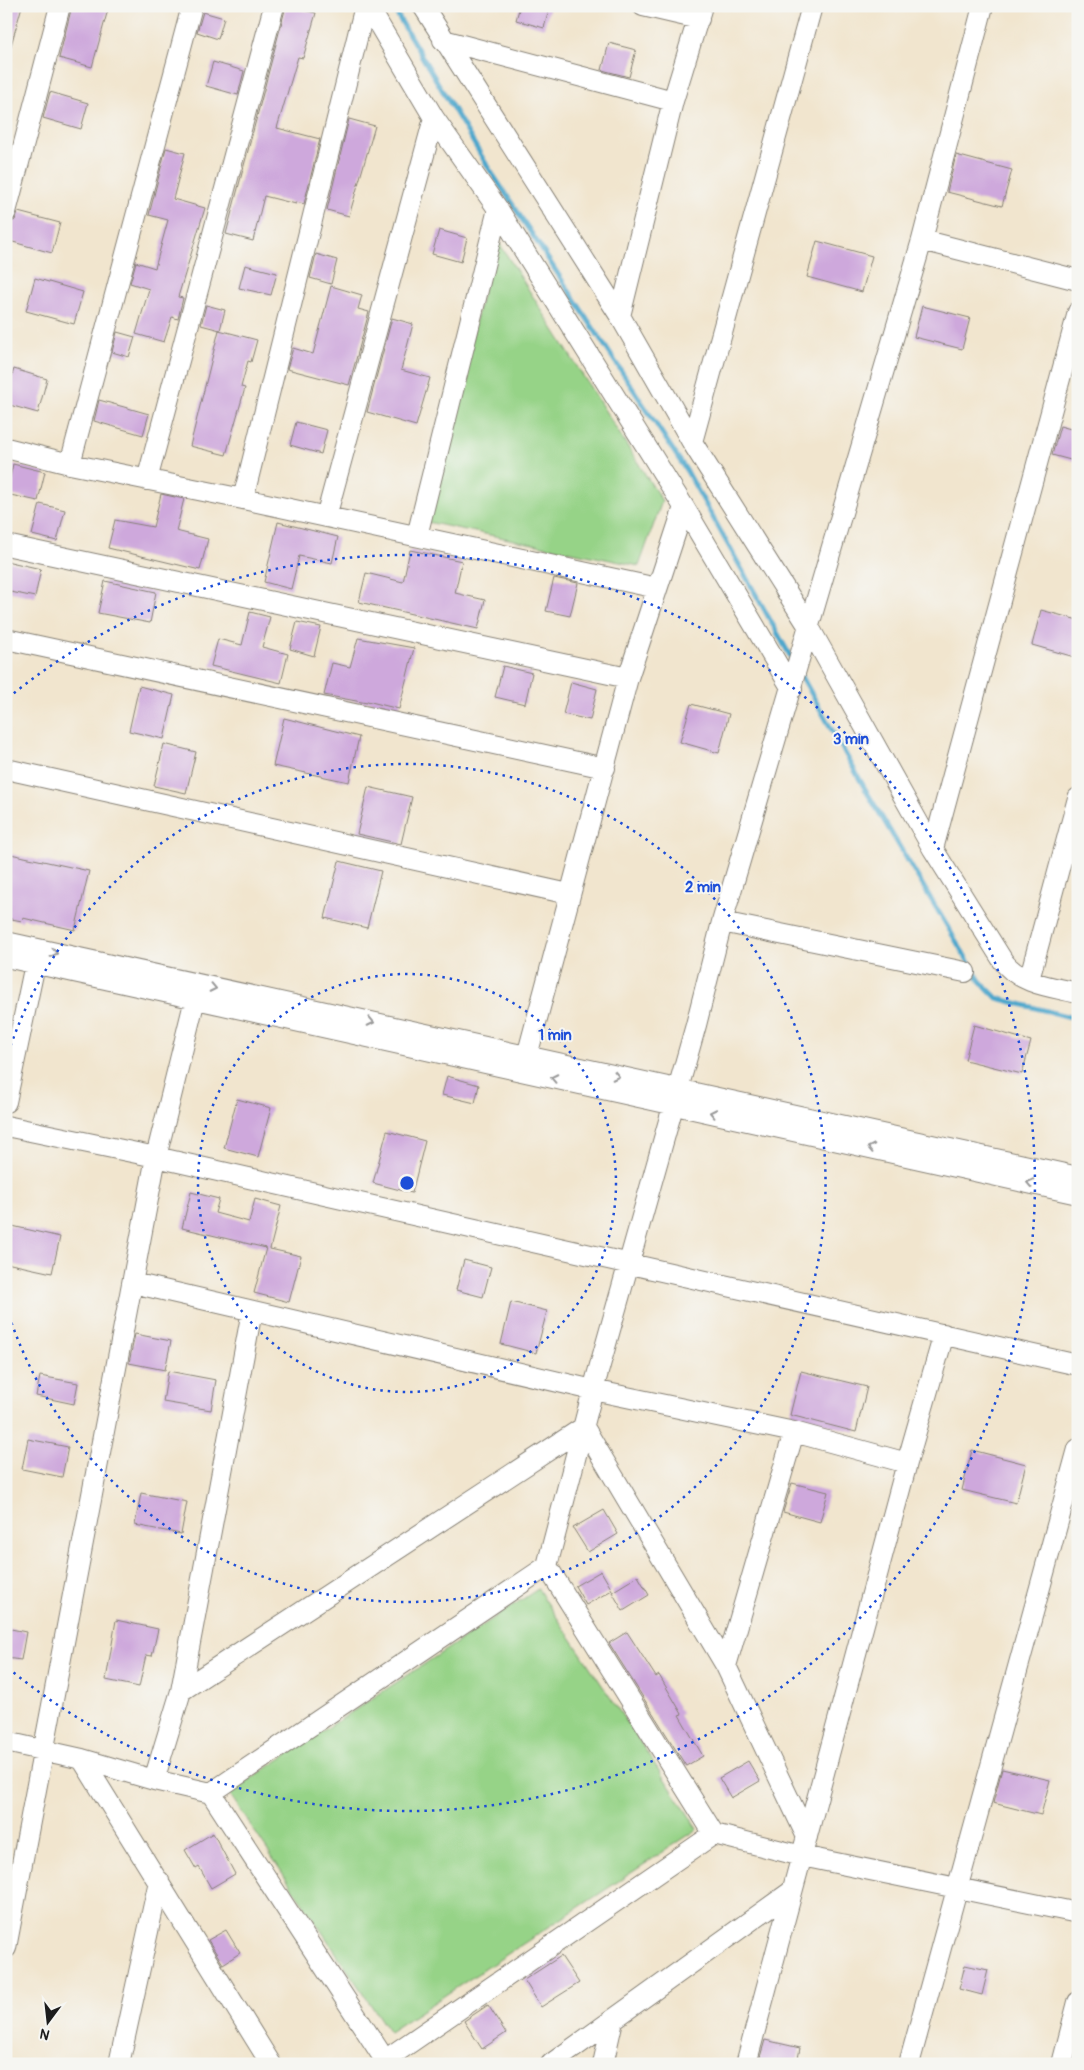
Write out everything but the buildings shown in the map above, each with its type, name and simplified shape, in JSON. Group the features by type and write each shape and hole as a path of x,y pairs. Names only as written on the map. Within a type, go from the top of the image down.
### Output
{"street":[{"path":"6,212 60,6"},
{"path":"70,464 192,6"},
{"path":"147,480 274,6"},
{"path":"242,499 367,6"},
{"path":"367,6 434,118 498,209 684,508 792,689"},
{"path":"423,6 620,316 692,442 810,627 933,849 1008,967 1029,980 1078,993"},
{"path":"620,316 673,100 701,13 643,6"},
{"path":"692,442 812,6"},
{"path":"211,1793 547,1566 593,1390 630,1264 722,922 792,689 922,240 984,6"},
{"path":"443,40 673,100"},
{"path":"326,517 434,118"},
{"path":"417,536 498,209"},
{"path":"922,240 1078,280"},
{"path":"933,849 1078,312"},
{"path":"6,448 70,464 657,588"},
{"path":"527,1056 628,678 684,508"},
{"path":"6,545 628,678"},
{"path":"6,639 605,768"},
{"path":"6,769 569,894"},
{"path":"1029,980 1078,798"},
{"path":"722,922 965,972"},
{"path":"6,942 527,1056 676,1097 1078,1194"},
{"path":"6,957 195,999 1078,1177"},
{"path":"6,1102 35,964"},
{"path":"6,1948 156,1158 195,999"},
{"path":"6,1126 1078,1365"},
{"path":"132,1283 593,1390 794,1432 907,1464"},
{"path":"154,1780 181,1691 252,1310"},
{"path":"746,2064 907,1464 944,1334"},
{"path":"181,1691 584,1427"},
{"path":"584,1427 726,1666 804,1847"},
{"path":"726,1666 794,1432"},
{"path":"909,2064 1078,1449"},
{"path":"547,1566 714,1834"},
{"path":"6,1742 82,1759 154,1780 211,1793 384,2062 714,1834 804,1847 956,1888 1078,1913"},
{"path":"82,1759 271,2064"},
{"path":"119,2064 159,1881"},
{"path":"551,2064 792,1891"},
{"path":"1062,2064 1076,2015"},
{"path":"603,2064 613,2020"}],"green space":[{"path":"496,238 662,501 639,566 427,522"},
{"path":"538,1589 698,1829 389,2032 229,1793"}],"waterway":[{"path":"392,6 488,167 688,473 793,661"},
{"path":"801,675 868,794 980,981 997,998 1078,1019"}]}
